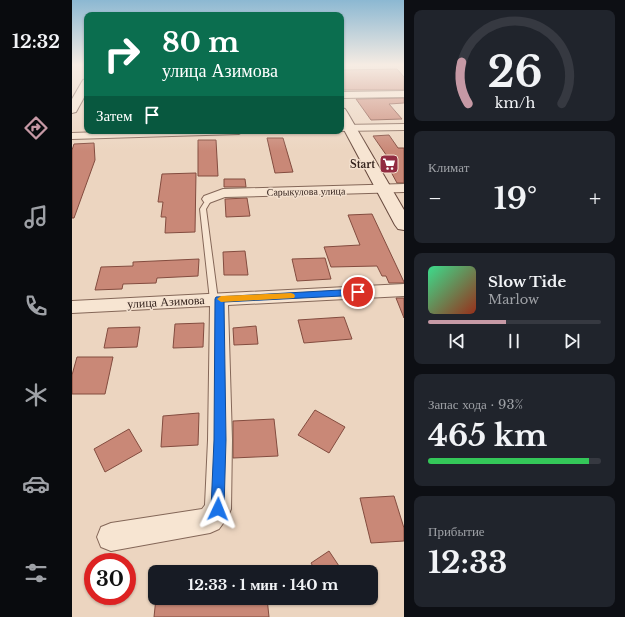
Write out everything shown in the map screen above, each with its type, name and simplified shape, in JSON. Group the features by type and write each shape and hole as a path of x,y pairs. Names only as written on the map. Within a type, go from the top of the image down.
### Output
{"main road":[{"path":"72,109 81,94"},
{"path":"346,128 404,224"}],"street":[{"path":"344,95 404,94"},
{"path":"346,128 404,127"},
{"path":"72,136 139,134"},
{"name":"Сарыкулова улица","path":"208,199 223,193 404,188"},
{"name":"улица Азимова","path":"72,307 404,290"},
{"path":"111,537 204,522 210,520 218,509 220,440 217,299"}],"lane":[{"path":"208,199 203,209 217,299"}],"building":[{"path":"404,98 404,103 389,104 402,119 371,120 356,99"},
{"path":"389,135 398,148 404,148 404,183 397,183 384,159 389,159 373,136"},
{"path":"267,138 283,138 293,172 275,173"},
{"path":"198,140 216,140 218,176 198,176"},
{"path":"94,143 95,160 74,218 72,218 72,150 74,144"},
{"path":"196,173 195,232 165,233 166,217 161,217 163,202 158,202 162,174"},
{"path":"224,179 245,179 246,187 224,187"},
{"path":"247,198 250,216 226,217 225,199"},
{"path":"372,214 404,283 389,283 386,276 382,276 377,266 331,267 324,247 360,245 348,215"},
{"path":"245,251 248,275 224,275 223,252"},
{"path":"325,258 331,279 297,281 292,259"},
{"path":"199,259 198,276 157,278 156,283 123,284 122,289 95,290 101,267 133,266 133,262"},
{"path":"396,298 404,298 404,318"},
{"path":"344,317 352,339 304,343 298,320"},
{"path":"204,323 203,347 173,348 175,324"},
{"path":"256,326 258,344 234,345 233,328"},
{"path":"140,327 137,347 104,348 108,328"},
{"path":"77,357 113,357 105,394 72,394 72,375"},
{"path":"315,410 345,427 329,453 298,435"},
{"path":"199,413 198,445 161,447 163,416"},
{"path":"274,419 278,456 233,458 233,421"},
{"path":"129,429 142,451 105,472 94,449"},
{"path":"394,496 404,528 404,541 371,543 360,498"},
{"path":"329,551 338,565 312,565 311,563"},
{"path":"155,605 268,605 269,617 154,617"}],"slow traffic":[{"path":"221,299 291,296"}],"place":[{"name":"Start","path":"389,164"}],"route":[{"path":"218,509 220,440 219,299 358,292"}]}
